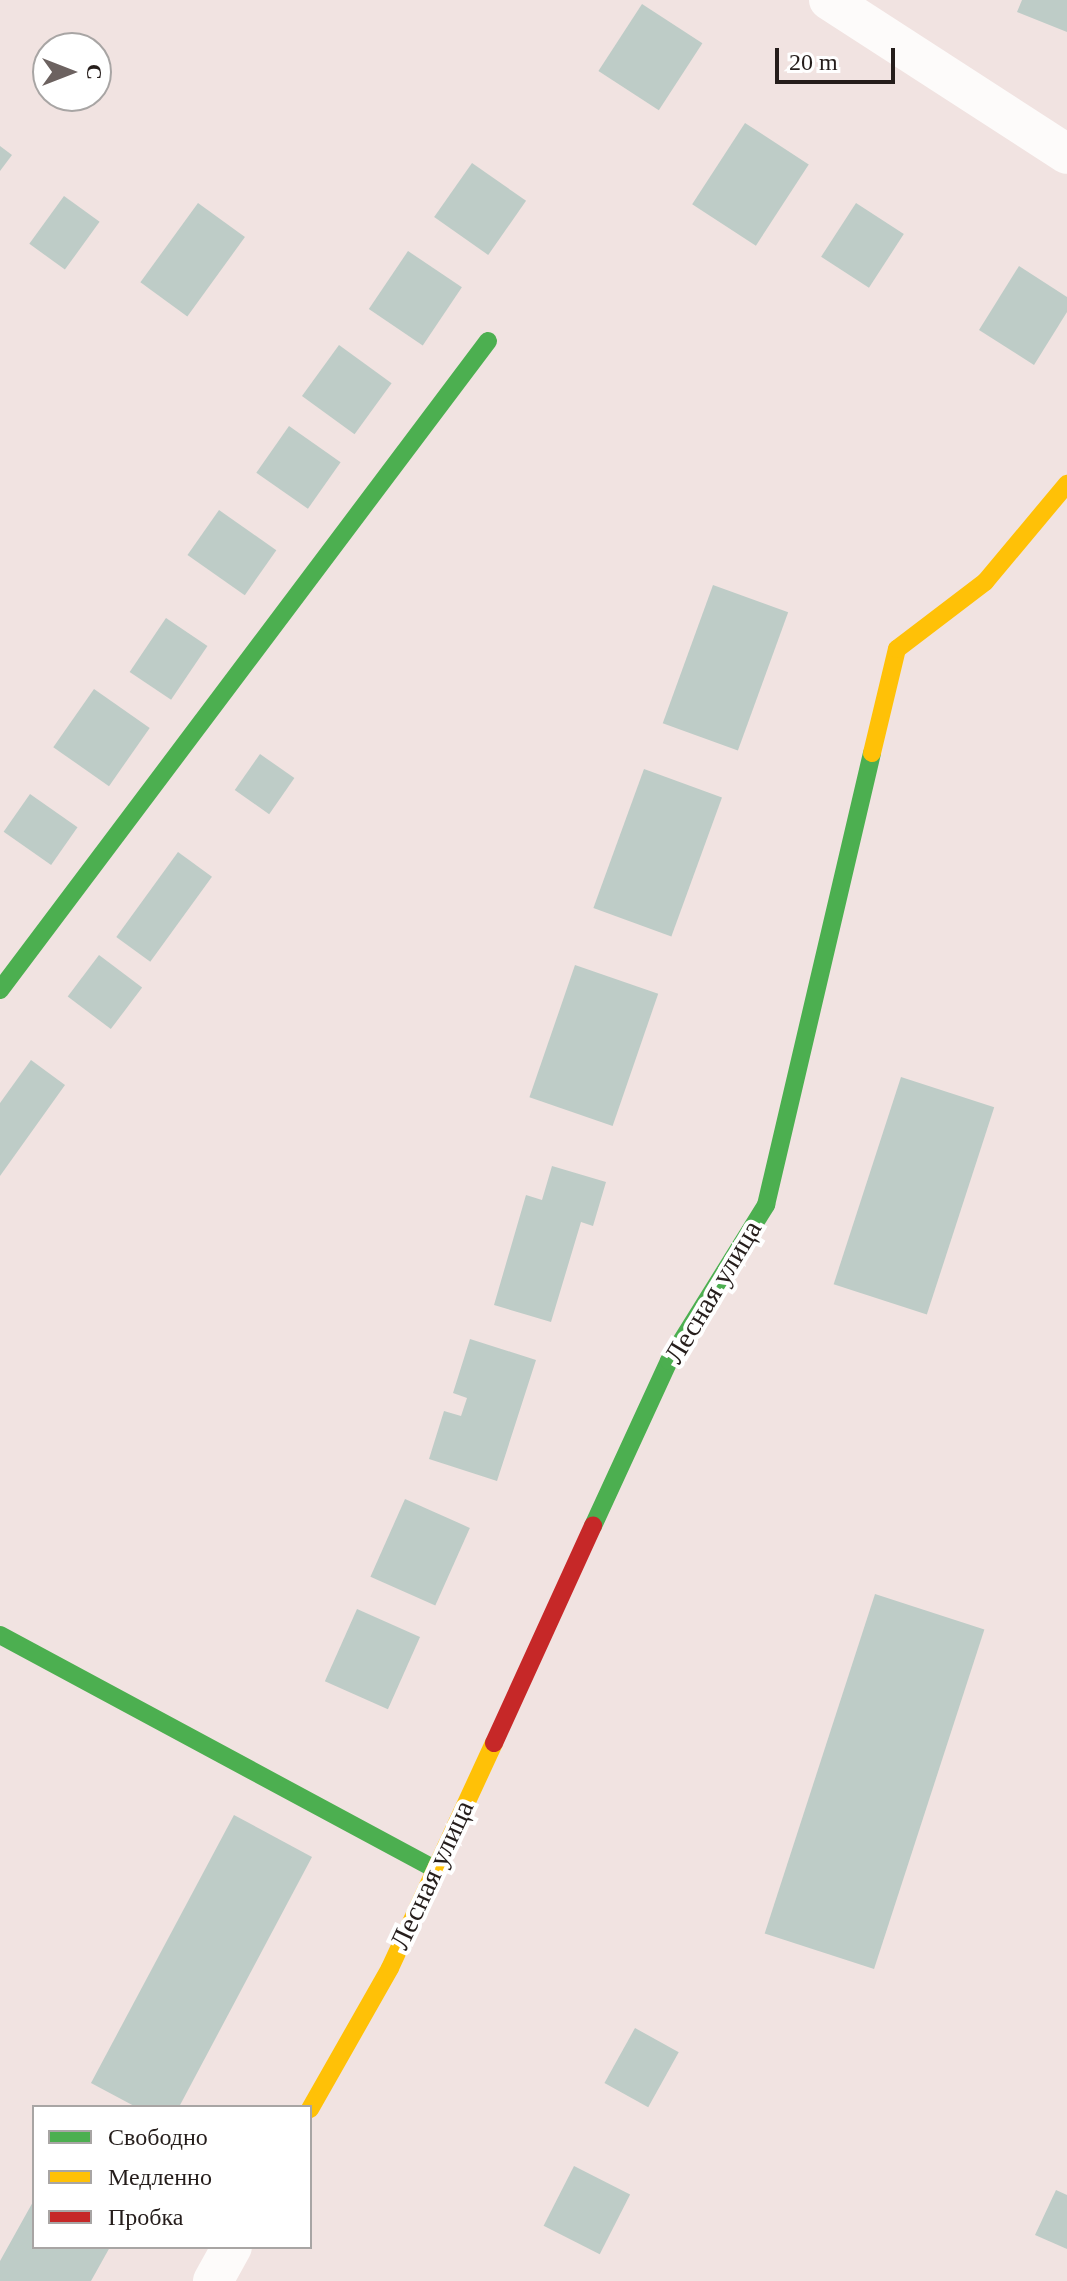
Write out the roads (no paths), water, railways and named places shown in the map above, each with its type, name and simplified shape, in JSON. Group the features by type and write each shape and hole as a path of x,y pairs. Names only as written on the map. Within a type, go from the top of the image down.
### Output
{"street":[{"path":"829,0 1067,154"},
{"path":"0,990 488,341"},
{"name":"Лесная улица","path":"312,2105 435,1869 669,1361 766,1205 897,649 985,582 1067,484"},
{"path":"0,1635 435,1869"},
{"path":"213,2281 231,2249"}]}
